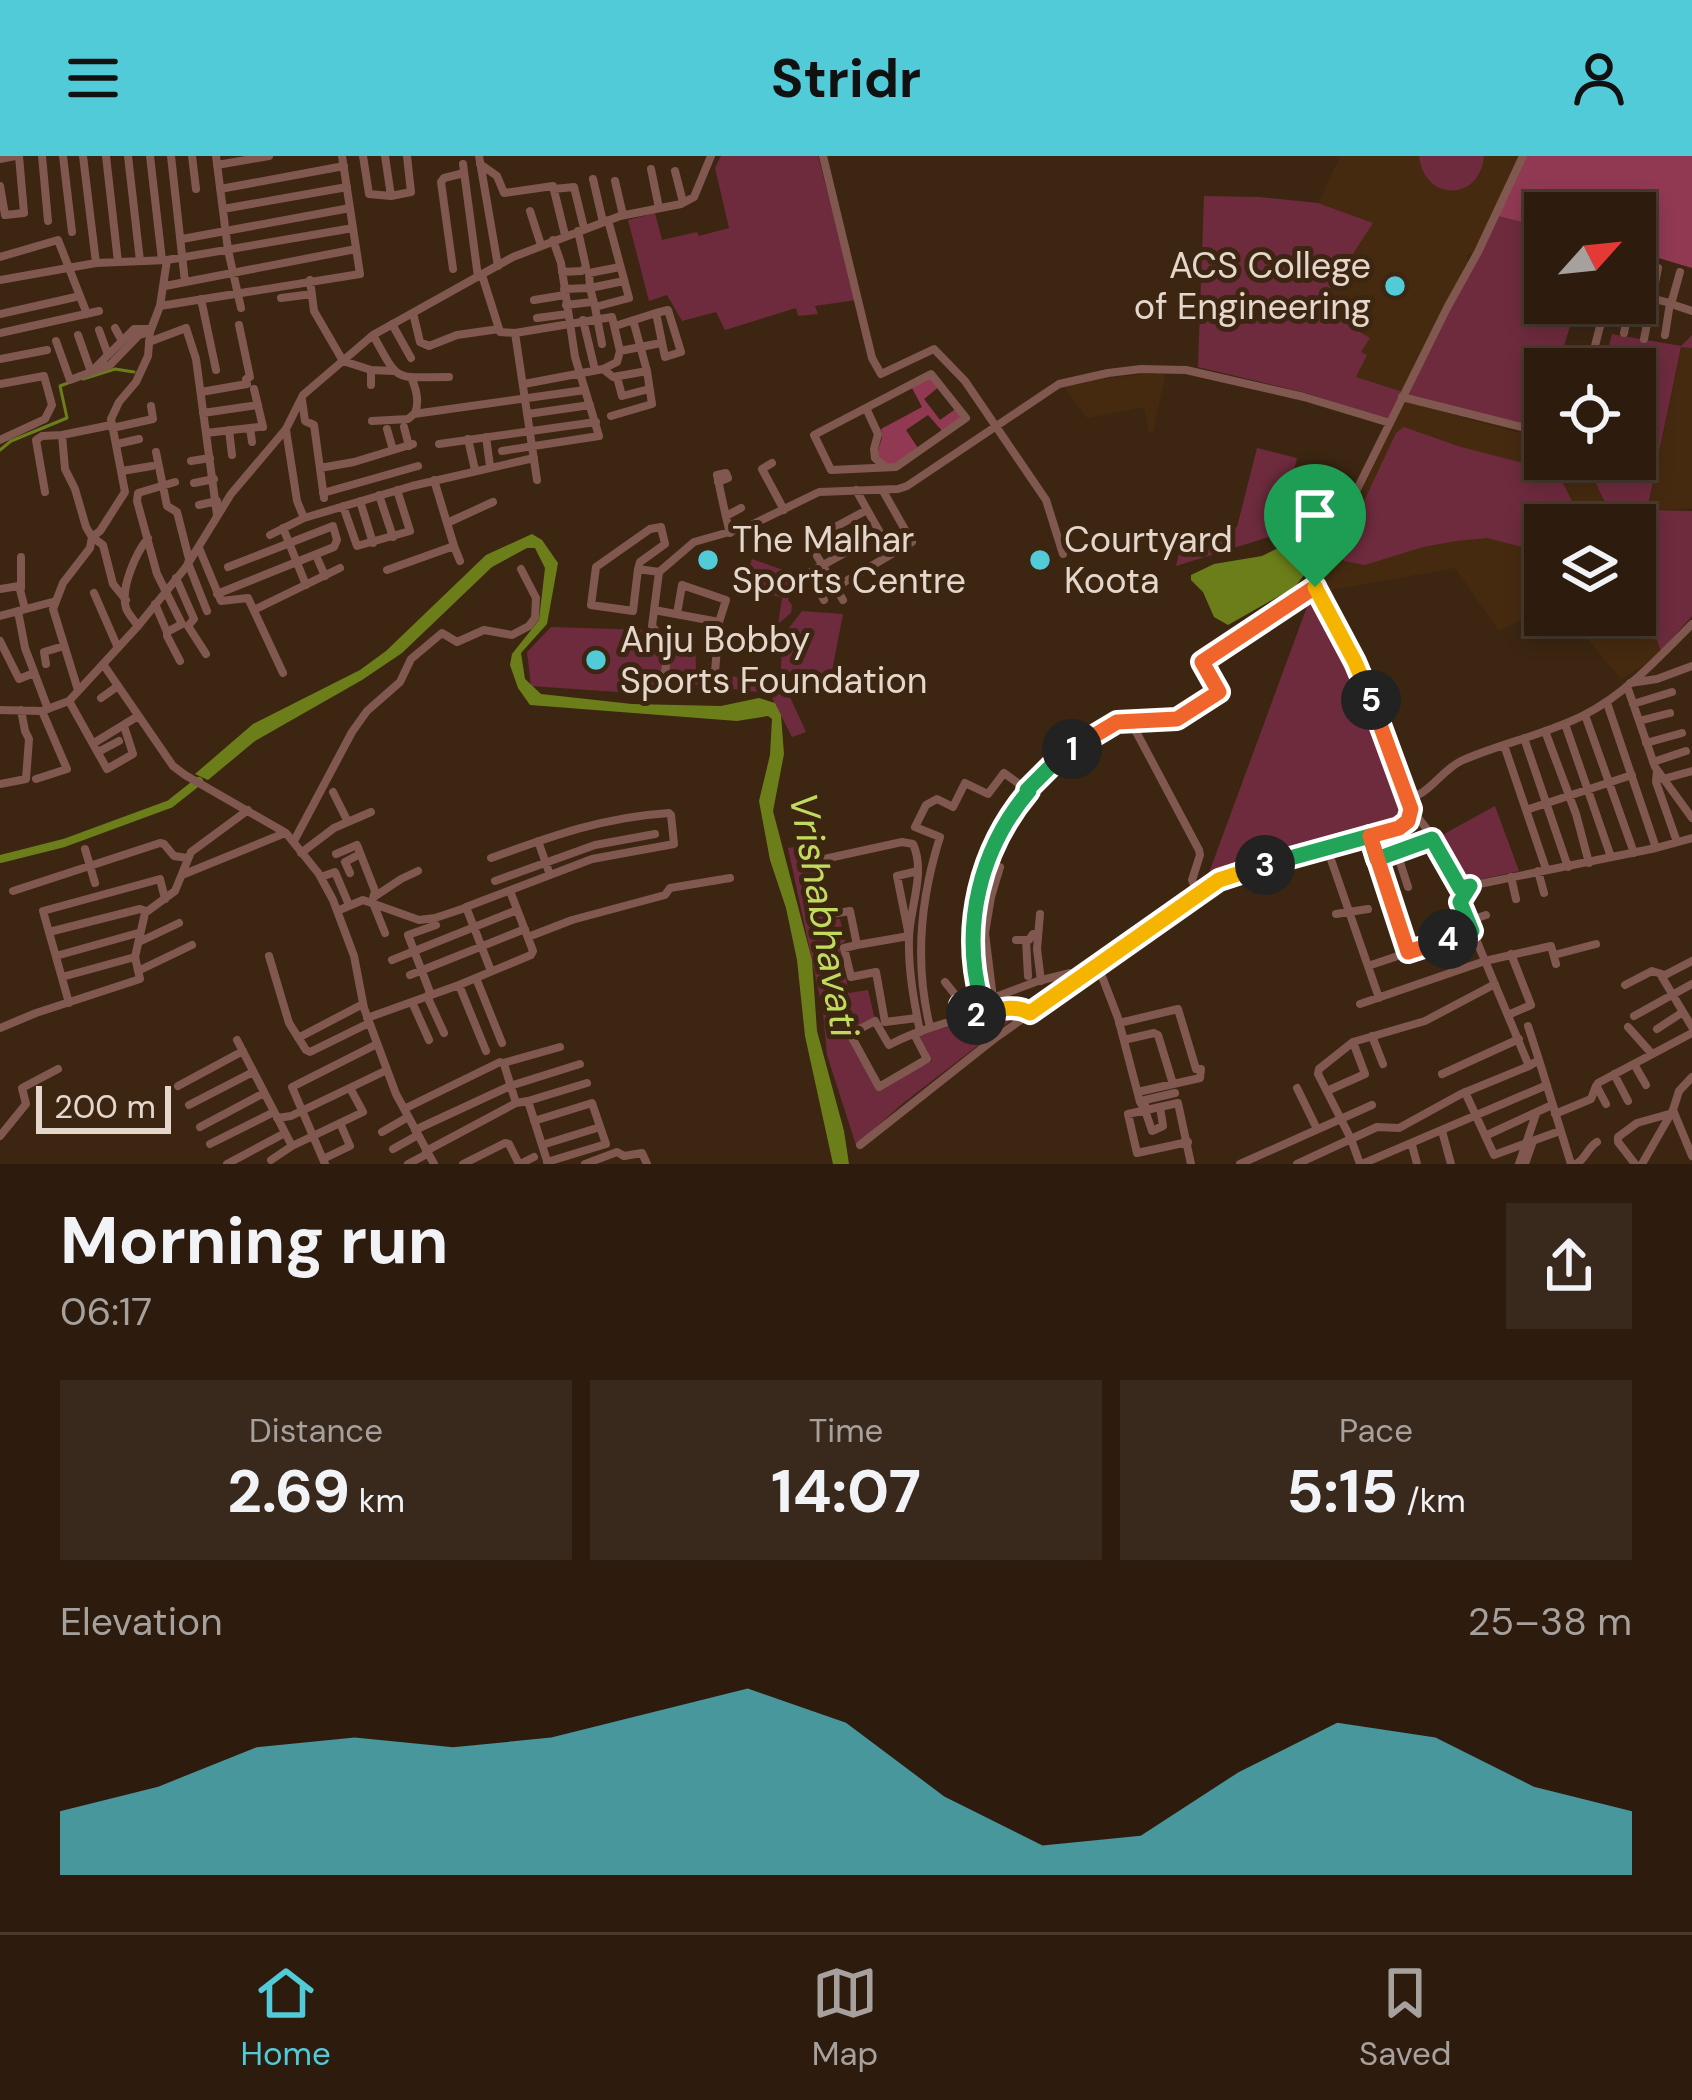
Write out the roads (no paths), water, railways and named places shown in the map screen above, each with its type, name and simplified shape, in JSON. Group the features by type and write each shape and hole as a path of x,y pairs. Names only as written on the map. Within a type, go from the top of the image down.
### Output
{"street":[{"path":"0,158 17,156 24,213 4,215 0,186"},
{"path":"42,156 48,221"},
{"path":"63,156 72,232"},
{"path":"83,156 96,263"},
{"path":"106,156 118,262"},
{"path":"128,156 140,261"},
{"path":"79,691 53,609 63,584 125,492 112,427 115,411 148,356 165,286 151,156"},
{"path":"171,156 185,283"},
{"path":"192,156 196,189"},
{"path":"241,308 217,161 269,156"},
{"path":"363,156 369,194 391,196 411,192 406,156"},
{"path":"385,156 391,196"},
{"path":"1,708 45,710 79,691 166,592 232,494 286,429 301,399 373,335 553,240 694,197 711,156"},
{"path":"823,156 872,358 881,374 934,350 965,381 1046,500 1063,554"},
{"path":"1523,156 1321,558 1315,587 1355,662 1411,809 1460,888 1692,838"},
{"path":"480,160 497,176 504,193 550,184 565,236"},
{"path":"480,160 498,266"},
{"path":"160,305 360,274 343,161 220,189"},
{"path":"453,269 441,182 463,168 480,276 500,332 515,333 590,288 624,281"},
{"path":"651,169 659,208"},
{"path":"675,171 683,202"},
{"path":"534,300 566,305 629,298 593,179"},
{"path":"615,181 623,215"},
{"path":"223,209 347,187"},
{"path":"554,189 574,187 586,267 562,272"},
{"path":"182,239 350,208"},
{"path":"530,212 542,245"},
{"path":"0,280 96,263 165,260 353,228"},
{"path":"0,257 58,239 86,314"},
{"path":"502,451 598,437 599,433 575,358 553,240"},
{"path":"165,286 356,249"},
{"path":"602,344 589,273 620,267"},
{"path":"1656,278 1658,268"},
{"path":"1665,334 1680,272"},
{"path":"310,280 314,310 344,361 393,371"},
{"path":"281,298 312,294"},
{"path":"0,314 80,296"},
{"path":"200,298 216,370"},
{"path":"1656,299 1692,310"},
{"path":"537,318 566,305"},
{"path":"566,305 584,320 599,370 612,377 647,371"},
{"path":"615,326 668,310 681,352 665,357 656,314"},
{"path":"0,333 99,311"},
{"path":"413,313 420,341 426,345 499,329"},
{"path":"524,384 599,370 617,362 620,351 612,316 584,320"},
{"path":"611,416 652,405 633,320"},
{"path":"392,324 411,358"},
{"path":"1624,333 1626,324"},
{"path":"1644,339 1647,324"},
{"path":"201,392 247,384 250,377 239,325"},
{"path":"116,328 122,341"},
{"path":"56,341 70,380 110,365 140,334 186,328 196,359 217,517"},
{"path":"92,372 134,329 150,334"},
{"path":"99,330 108,355"},
{"path":"515,333 538,480"},
{"path":"78,335 92,372"},
{"path":"373,335 393,371 401,376 449,377"},
{"path":"620,351 661,343"},
{"path":"0,359 46,350"},
{"path":"656,690 666,671 667,656 652,626 658,572 694,542 730,533 819,492 898,489 1059,384 1167,368 1281,391 1390,423"},
{"path":"371,370 371,385"},
{"path":"931,374 966,418 896,467 831,470 814,434 866,408 931,374"},
{"path":"0,384 44,376 52,405 45,419 0,440"},
{"path":"411,377 418,406 414,414"},
{"path":"617,377 622,397 649,389"},
{"path":"252,442 258,405 254,389"},
{"path":"371,421 585,390"},
{"path":"1402,397 1524,428"},
{"path":"301,399 305,421 314,425 324,496 418,466"},
{"path":"203,413 258,405"},
{"path":"528,414 590,405"},
{"path":"45,493 36,440 153,419 151,406"},
{"path":"866,408 878,434 875,458 886,468"},
{"path":"115,411 132,409"},
{"path":"439,444 596,422"},
{"path":"206,433 257,427"},
{"path":"320,468 411,445 404,427"},
{"path":"286,429 304,518"},
{"path":"387,429 393,450"},
{"path":"229,430 232,455"},
{"path":"62,435 66,471 87,529 104,545 113,584 126,600"},
{"path":"486,437 490,466"},
{"path":"117,444 139,439"},
{"path":"468,440 475,470"},
{"path":"156,452 167,506 177,512 207,610"},
{"path":"191,461 210,458"},
{"path":"270,535 304,518 379,495 534,458"},
{"path":"907,460 919,478"},
{"path":"772,464 762,469 782,506"},
{"path":"122,471 152,466"},
{"path":"194,483 214,479"},
{"path":"434,481 460,561"},
{"path":"167,632 182,623 157,574 137,501 138,493 175,482"},
{"path":"718,482 730,533"},
{"path":"343,506 357,546 373,543 410,529 397,490"},
{"path":"856,490 892,554"},
{"path":"836,587 912,541 883,490"},
{"path":"379,495 393,537"},
{"path":"782,506 790,496"},
{"path":"199,505 217,501"},
{"path":"360,501 373,543"},
{"path":"447,524 493,502"},
{"path":"726,516 741,508"},
{"path":"838,526 867,510"},
{"path":"217,594 336,545 333,526 228,567"},
{"path":"661,527 665,544 640,562 638,569 636,611 592,605 596,567 650,529 661,527"},
{"path":"283,528 306,585"},
{"path":"824,600 808,574 820,561 880,533"},
{"path":"138,626 126,600 137,551 148,538"},
{"path":"387,570 454,545"},
{"path":"198,547 220,601 248,598 283,673"},
{"path":"20,557 25,648 68,769 36,778"},
{"path":"318,560 325,575"},
{"path":"820,561 843,600"},
{"path":"254,610 340,568"},
{"path":"295,841 352,732 399,683 412,657 442,633 457,642 484,630 512,635 530,626 536,598 521,569"},
{"path":"638,569 658,572"},
{"path":"176,578 194,620 188,626 206,654"},
{"path":"677,614 682,585 726,600 715,672"},
{"path":"962,1018 960,1005 981,1000 973,941 980,882 999,835 1027,790 1057,760 1117,722 1177,719 1219,692 1201,664 1315,587"},
{"path":"0,589 21,588"},
{"path":"94,593 118,648"},
{"path":"0,616 56,602"},
{"path":"155,604 180,661"},
{"path":"654,610 719,622"},
{"path":"1408,798 1418,796 1455,764 1565,724 1606,703 1692,624"},
{"path":"0,641 19,680 34,674"},
{"path":"46,664 44,652 64,646"},
{"path":"103,664 173,766 286,833 321,877 354,956 363,1004 387,1070 434,1164"},
{"path":"1628,685 1692,666"},
{"path":"1628,685 1658,771 1692,818"},
{"path":"100,698 118,686"},
{"path":"1634,704 1672,692"},
{"path":"68,701 107,769 134,752 124,727"},
{"path":"1606,703 1656,848"},
{"path":"0,784 26,779 29,739 22,710"},
{"path":"1639,721 1670,713"},
{"path":"1586,715 1634,853"},
{"path":"96,747 138,716"},
{"path":"1134,720 1199,852 1192,880 1198,895"},
{"path":"1565,724 1611,856"},
{"path":"1545,731 1589,862"},
{"path":"1646,743 1682,733"},
{"path":"1525,738 1568,866"},
{"path":"96,747 119,741"},
{"path":"1504,746 1526,810 1544,893"},
{"path":"1677,842 1656,782 1658,771 1686,751"},
{"path":"1658,771 1692,771"},
{"path":"921,1031 921,926 940,837 915,827 926,805 938,800 953,807 965,783 988,794 1004,772 1027,790"},
{"path":"1526,810 1632,775"},
{"path":"333,792 348,822"},
{"path":"860,1145 1030,1013 1219,880 1399,828 1408,821 1411,809"},
{"path":"49,932 146,910 165,900 175,891 187,857 248,810"},
{"path":"301,853 331,830 371,812"},
{"path":"337,910 373,901 419,920 466,908 592,860 674,844 671,815 626,816 580,826 491,857"},
{"path":"181,875 286,833"},
{"path":"495,880 595,845 655,834"},
{"path":"1370,836 1408,952"},
{"path":"1377,859 1432,839"},
{"path":"538,842 550,875"},
{"path":"857,945 850,911 826,915 814,861 902,842 913,844 919,871 909,936"},
{"path":"13,891 160,843 174,856 187,857"},
{"path":"336,854 356,845 375,891 373,901 385,933"},
{"path":"85,848 95,884"},
{"path":"1328,848 1379,998"},
{"path":"1396,853 1408,887"},
{"path":"350,873 346,862 360,854"},
{"path":"1000,867 985,933 993,998 1041,980 1070,974 1078,980"},
{"path":"919,871 897,876 909,936 913,999 921,1031 927,1060 879,1087 850,1034 875,1021 889,1046 921,1031 962,1018 1017,1007 1030,1013"},
{"path":"321,877 334,872 349,905"},
{"path":"373,901 418,872"},
{"path":"1511,877 1516,899"},
{"path":"69,1003 43,911 160,878 165,900"},
{"path":"410,975 481,946 666,895 670,888 730,878"},
{"path":"1470,886 1460,902 1528,1066"},
{"path":"269,956 289,1023 310,1052 368,1020 531,955 509,890"},
{"path":"466,908 490,971"},
{"path":"1336,914 1368,909"},
{"path":"0,1028 140,979 135,957 146,910"},
{"path":"392,960 517,910"},
{"path":"1040,914 1041,980"},
{"path":"1368,966 1470,926 1486,915"},
{"path":"138,933 141,941 179,923"},
{"path":"436,925 408,935 444,1033"},
{"path":"56,956 138,933"},
{"path":"1028,976 1021,940 1038,934"},
{"path":"909,936 844,948 851,977 876,972 885,1022 917,1018"},
{"path":"1360,1004 1511,954 1551,946 1555,959 1596,944"},
{"path":"138,970 192,946"},
{"path":"1508,1015 1531,1005 1511,954"},
{"path":"62,977 135,957"},
{"path":"1661,976 1692,961"},
{"path":"1100,965 1128,1039 1150,1128 1155,1130 1163,1126 1160,1107"},
{"path":"1485,1136 1537,1112 1591,1099 1597,1084 1692,1030 1687,1012 1661,976 1653,971 1625,985"},
{"path":"476,978 502,1043"},
{"path":"945,982 957,997 979,992"},
{"path":"1495,984 1425,1022 1353,1042 1318,1071 1361,1164 1547,1084"},
{"path":"1634,1016 1692,984"},
{"path":"460,985 486,1052"},
{"path":"412,1002 429,1040"},
{"path":"298,1038 363,1004"},
{"path":"1122,1022 1178,1009 1202,1076 1160,1107"},
{"path":"1657,1029 1687,1012"},
{"path":"1141,1017 1145,1035"},
{"path":"1122,1022 1140,1102 1160,1107"},
{"path":"1528,1026 1574,1164 1597,1142"},
{"path":"1628,1027 1652,1054"},
{"path":"1128,1039 1158,1035 1190,1164"},
{"path":"1372,1036 1383,1064"},
{"path":"237,1040 293,1145"},
{"path":"1442,1074 1519,1040"},
{"path":"1327,1091 1365,1074 1353,1042"},
{"path":"340,1123 350,1146 324,1161 292,1088 377,1044"},
{"path":"382,1132 406,1113 503,1063 560,1047"},
{"path":"178,1086 243,1051"},
{"path":"1298,1164 1378,1126 1399,1128 1539,1060"},
{"path":"503,1063 510,1086 534,1121 548,1163 606,1144 592,1103 534,1121"},
{"path":"393,1149 510,1086 580,1064"},
{"path":"1634,1064 1646,1085"},
{"path":"0,1136 26,1105 22,1088 58,1069"},
{"path":"210,1144 276,1115 302,1111 387,1070"},
{"path":"189,1105 254,1072"},
{"path":"1614,1074 1628,1101"},
{"path":"1672,1112 1637,1124 1618,1137 1638,1164 1672,1112 1679,1091 1692,1077"},
{"path":"408,1164 521,1102 586,1083"},
{"path":"1597,1084 1606,1104"},
{"path":"271,1160 362,1112 350,1088"},
{"path":"1298,1088 1317,1129"},
{"path":"1465,1092 1494,1155 1560,1132"},
{"path":"200,1127 264,1093"},
{"path":"1175,1093 1144,1101 1128,1117 1137,1154 1188,1142"},
{"path":"1240,1164 1372,1105"},
{"path":"1522,1164 1537,1112"},
{"path":"1672,1112 1692,1156"},
{"path":"542,1145 600,1127"},
{"path":"1442,1131 1451,1164"},
{"path":"227,1164 285,1133"},
{"path":"464,1164 506,1143 519,1164 534,1157"},
{"path":"1412,1144 1417,1164"},
{"path":"585,1164 617,1152 644,1154 647,1164"}],"waterway":[{"path":"83,379 115,369 134,372"},
{"path":"0,450 67,418 60,386 68,383"},
{"name":"Vrishabhavati","path":"0,859 64,843 170,804 199,781"}],"place":[{"name":"ACS College of Engineering","path":"1395,286"},
{"name":"The Malhar Sports Centre","path":"708,560"},
{"name":"Courtyard Koota","path":"1040,560"},
{"name":"Anju Bobby Sports Foundation","path":"596,660"}]}
